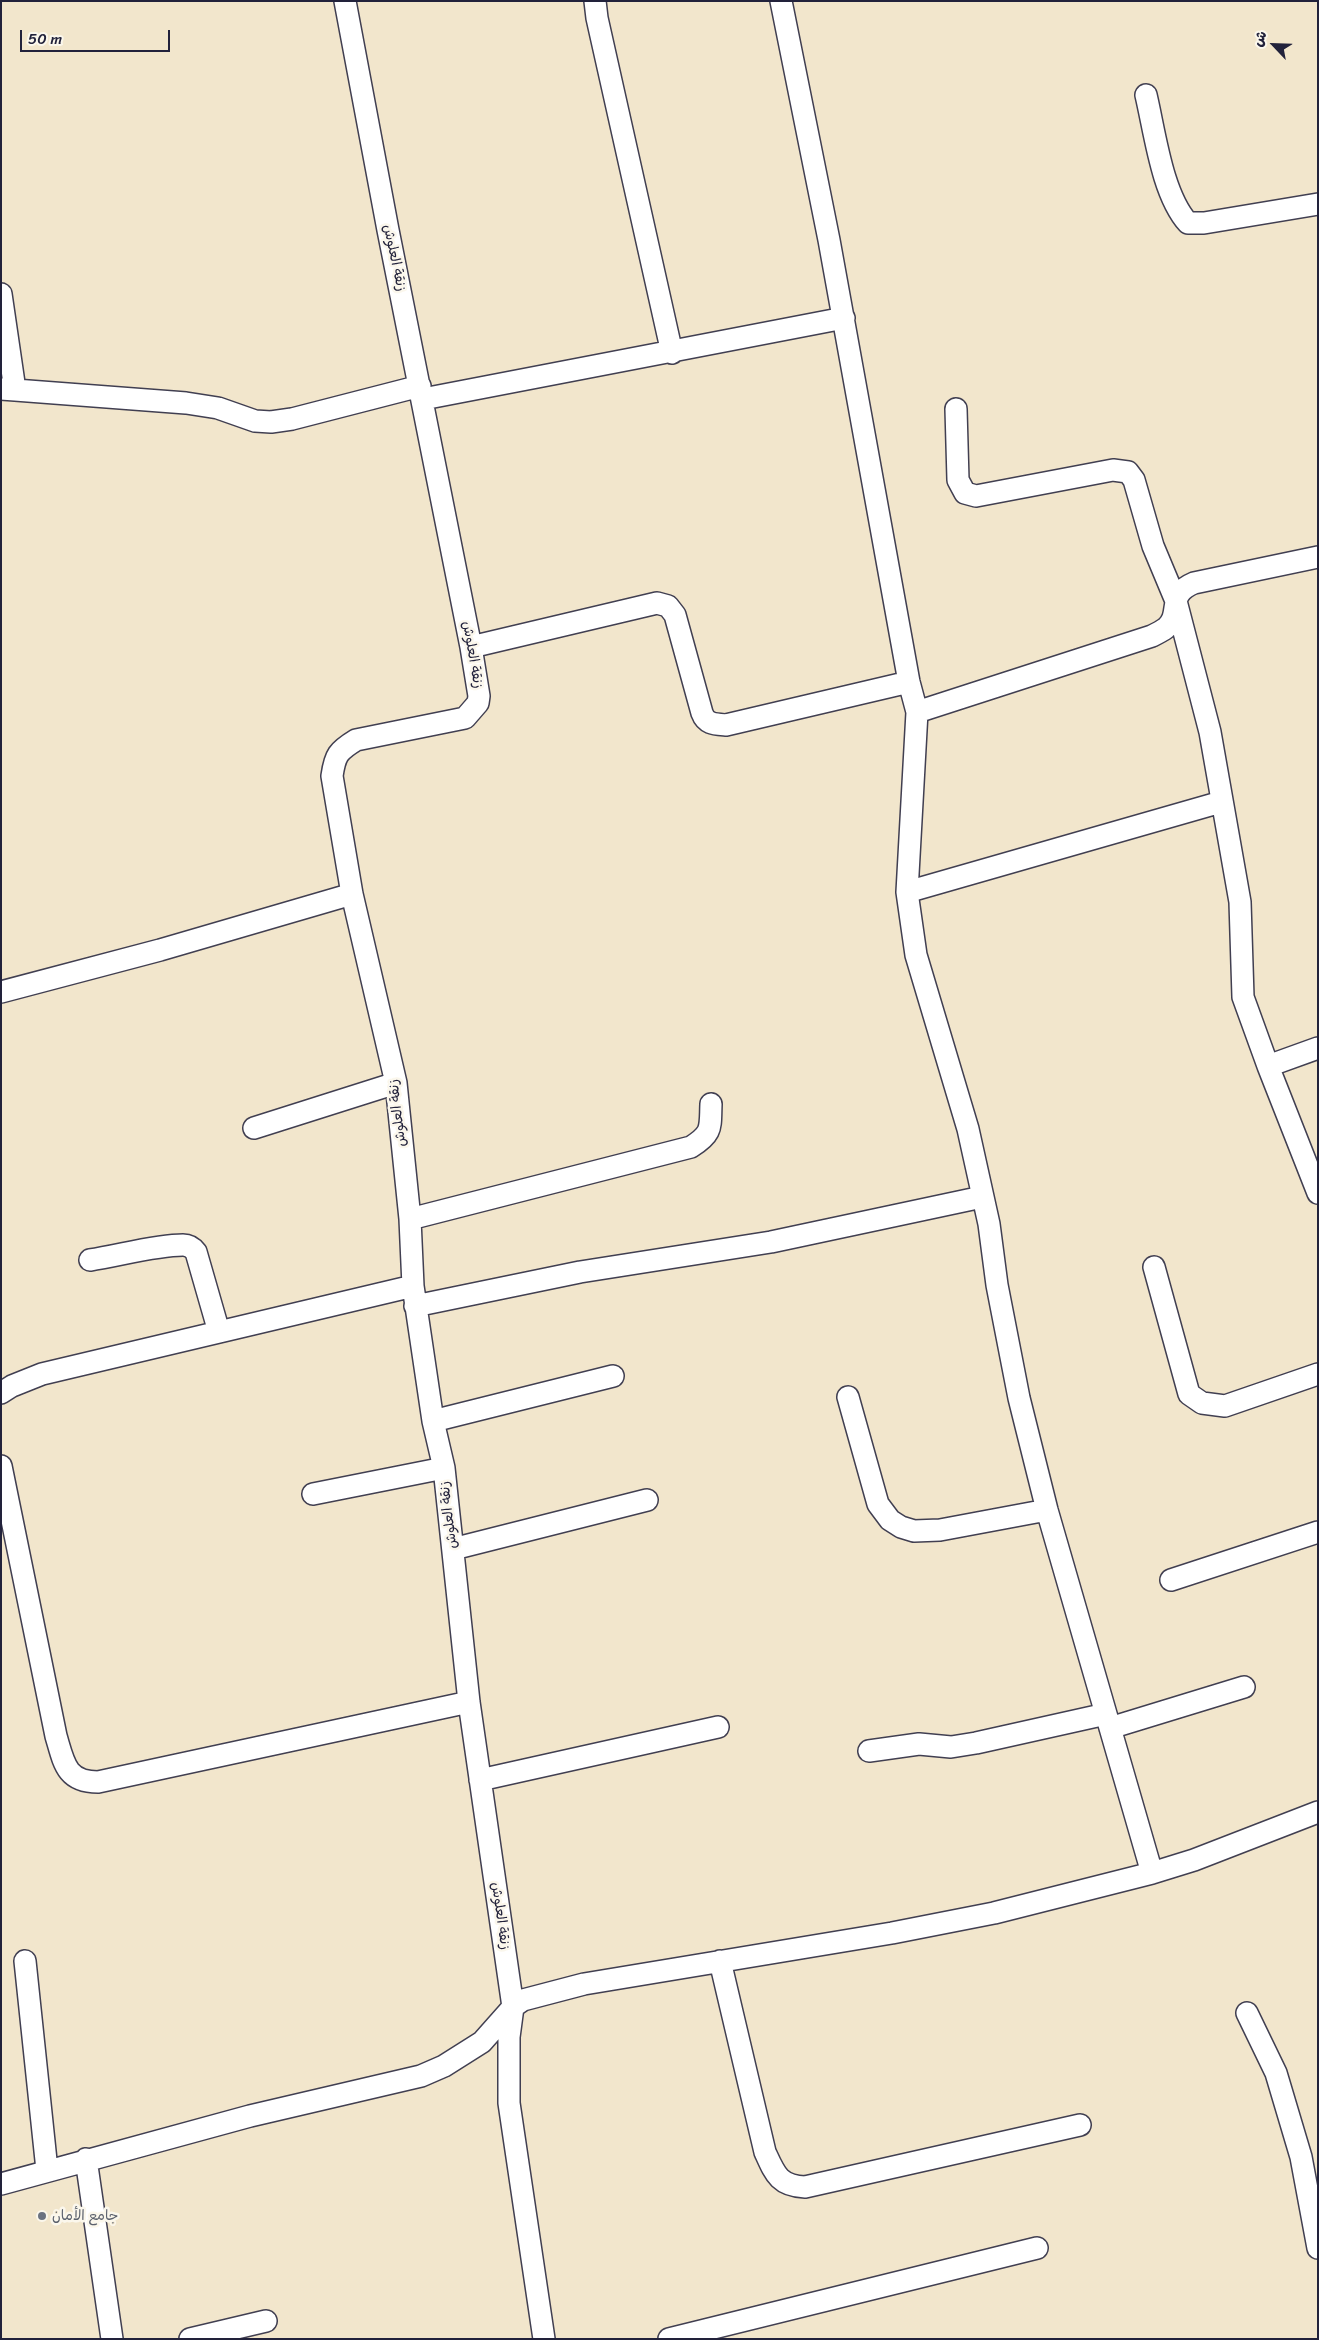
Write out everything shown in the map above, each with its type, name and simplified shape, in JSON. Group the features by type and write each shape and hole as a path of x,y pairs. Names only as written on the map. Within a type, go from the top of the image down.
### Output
{"street":[{"name":"زنقة العلوش","path":"345,1 388,230 472,647 479,696 478,703 465,718 356,740 342,748 335,758 332,776 352,894 396,1083 410,1218 414,1296 434,1421 444,1468 469,1702 513,2007 509,2037 509,2103 544,2339"},
{"path":"596,1 597,18 635,195 672,353"},
{"path":"781,1 844,318 909,682 917,712 907,892 916,955 968,1129 1019,1398 1047,1510 1152,1873"},
{"path":"1146,95 1171,196 1179,212 1188,222 1204,224 1318,204"},
{"path":"1,294 8,389 186,403 218,408 255,421 271,422 422,392 672,353 844,318"},
{"path":"956,409 958,480 965,493 976,496 1113,470 1128,472 1134,480 1153,546 1176,601 1210,732 1220,802 1242,918 1243,996 1268,1066 1318,1193"},
{"path":"917,712 1152,636 1166,628 1170,623 1176,601 1183,587 1194,583 1318,557"},
{"path":"472,647 657,603 668,606 675,615 704,720 712,724 726,725 909,682"},
{"path":"907,892 1220,802"},
{"path":"1,992 160,950 352,894"},
{"path":"1268,1066 1318,1048"},
{"path":"254,1128 396,1083"},
{"path":"410,1218 691,1147 705,1138 710,1127 711,1104"},
{"path":"1,1393 12,1386 42,1374 219,1332 414,1296 771,1242 982,1197"},
{"path":"90,1260 185,1245 192,1248 196,1252 219,1332"},
{"path":"1154,1267 1189,1394 1202,1403 1225,1406 1318,1374"},
{"path":"434,1421 613,1376"},
{"path":"848,1397 878,1504 890,1520 901,1527 914,1531 940,1530 1047,1510"},
{"path":"1,1466 56,1736 64,1764 73,1776 84,1782 98,1782 469,1702"},
{"path":"313,1494 444,1468"},
{"path":"453,1549 647,1500"},
{"path":"1171,1580 1318,1532"},
{"path":"869,1751 919,1744 951,1747 1108,1721 1244,1687"},
{"path":"480,1780 718,1727"},
{"path":"1,2184 86,2159 250,2116 421,2076 444,2066 476,2046 503,2021 513,2007 523,2000 584,1984 892,1933 994,1913 1152,1873 1194,1860 1318,1812"},
{"path":"25,1961 47,2170"},
{"path":"720,1961 765,2152 782,2182 792,2187 805,2187 1080,2125"},
{"path":"1247,2013 1276,2073 1300,2157 1318,2248"},
{"path":"86,2159 112,2339"},
{"path":"669,2339 1037,2248"},
{"path":"190,2339 266,2321"}],"place":[{"name":"جامع الأمان","path":"42,2216"}]}
